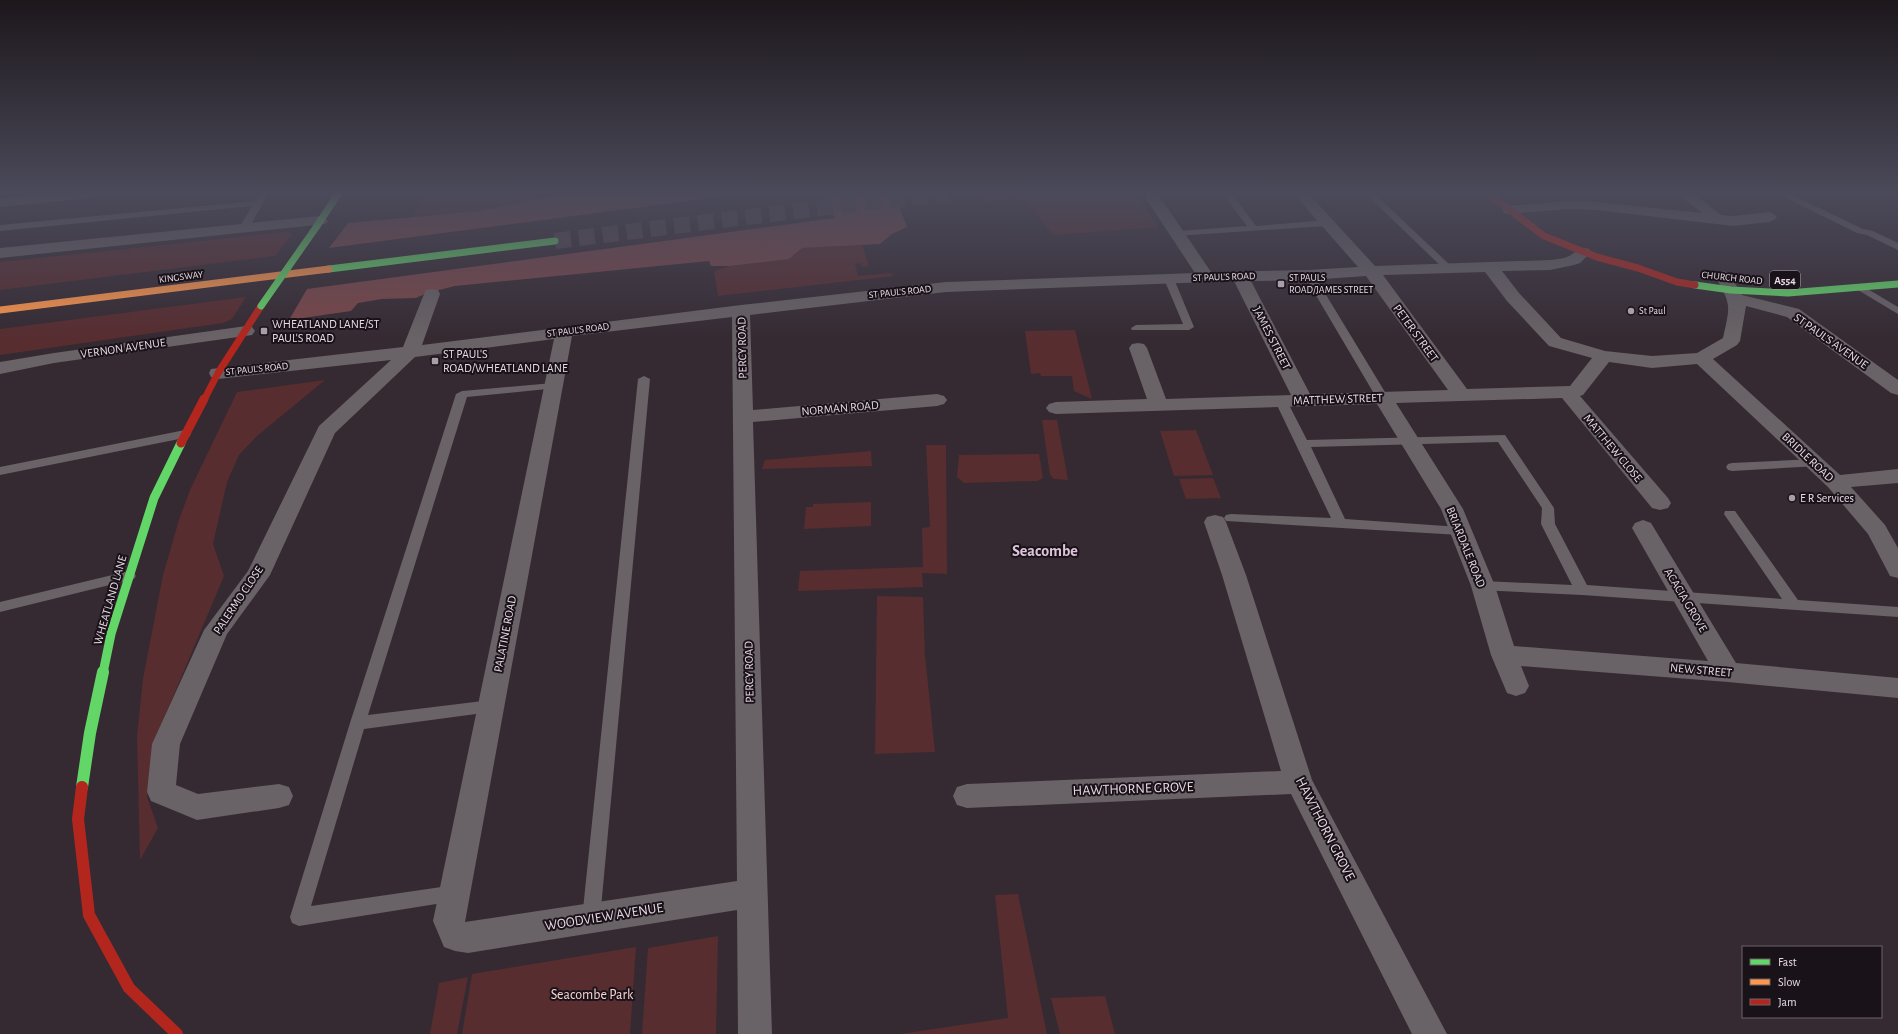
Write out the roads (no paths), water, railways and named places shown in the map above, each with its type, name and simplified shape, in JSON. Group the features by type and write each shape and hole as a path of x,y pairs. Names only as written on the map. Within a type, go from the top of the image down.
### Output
{"main road":[{"name":"WHEATLAND LANE","path":"177,1034 129,988 90,915 78,819 90,733 111,634 154,498 185,434 218,373 261,306 305,242"},
{"name":"KINGSWAY","path":"0,310 545,242"},
{"name":"CHURCH ROAD","path":"1559,242 1583,252 1638,268 1676,282 1728,283 1788,293 1898,284"},
{"path":"276,263 308,259"},
{"name":"CHURCH ROAD","path":"1638,268 1666,268"}],"street":[{"path":"0,253 105,242"},
{"path":"1183,242 1206,277"},
{"name":"PETER STREET","path":"1345,242 1371,270 1462,396"},
{"name":"ST PAUL'S ROAD","path":"218,373 410,352 741,310 946,287 1206,277 1309,275 1371,270 1550,265 1574,260 1583,252"},
{"path":"1490,266 1513,297 1555,342 1604,356 1652,362 1701,358 1731,341 1738,308 1728,283"},
{"name":"JAMES STREET","path":"1240,276 1304,400"},
{"name":"ST PAUL'S AVENUE","path":"1728,283 1793,313 1898,389"},
{"path":"410,352 432,294"},
{"name":"PERCY ROAD","path":"741,310 755,1034"},
{"name":"VERNON AVENUE","path":"0,368 54,358 246,331"},
{"name":"PALATINE ROAD","path":"455,936 449,921 564,332"},
{"path":"1138,348 1158,404"},
{"name":"PALERMO CLOSE","path":"279,796 197,807 161,792 166,744 216,630 258,575 326,430 410,352"},
{"name":"MATTHEW STREET","path":"1056,408 1567,392 1576,391 1604,356"},
{"name":"BRIDLE ROAD","path":"1701,358 1835,482 1877,530 1898,570"},
{"name":"MATTHEW CLOSE","path":"1567,392 1660,503"},
{"name":"BRIARDALE ROAD","path":"1382,397 1452,509 1482,586 1504,655 1516,686"},
{"name":"NORMAN ROAD","path":"744,417 937,400"},
{"path":"1835,482 1898,476"},
{"name":"HAWTHORN GROVE","path":"1223,520 1234,575 1300,782 1430,1034"},
{"name":"ACACIA GROVE","path":"1643,528 1728,672"},
{"name":"NEW STREET","path":"1504,655 1728,672 1898,688"},
{"name":"HAWTHORNE GROVE","path":"968,796 1300,782"},
{"name":"WOODVIEW AVENUE","path":"455,936 468,938 753,893"}],"lane":[{"path":"1421,242 1448,268"},
{"path":"1889,242 1898,247"},
{"path":"1309,275 1382,397"},
{"path":"1136,328 1189,327 1169,279"},
{"path":"1861,288 1898,312"},
{"path":"591,919 644,379"},
{"path":"455,893 299,917 358,723 462,394 553,386"},
{"path":"1282,401 1340,523"},
{"path":"0,471 185,434"},
{"path":"1303,444 1501,438 1548,508 1548,524 1582,590"},
{"path":"1732,467 1815,463"},
{"path":"1730,514 1794,605"},
{"path":"1223,520 1340,523 1460,530"},
{"path":"0,607 129,576"},
{"path":"1482,586 1582,590 1898,612"},
{"path":"358,723 491,706"}],"place":[{"name":"ST PAULS ROAD/JAMES STREET","path":"1281,284"},
{"name":"St Paul","path":"1631,311"},
{"name":"WHEATLAND LANE/ST PAUL'S ROAD","path":"264,331"},
{"name":"ST PAUL'S ROAD/WHEATLAND LANE","path":"435,361"},
{"name":"E R Services","path":"1792,498"}],"district":[{"name":"Seacombe","path":"1045,551"}],"park label":[{"name":"Seacombe Park","path":"592,995"}]}
